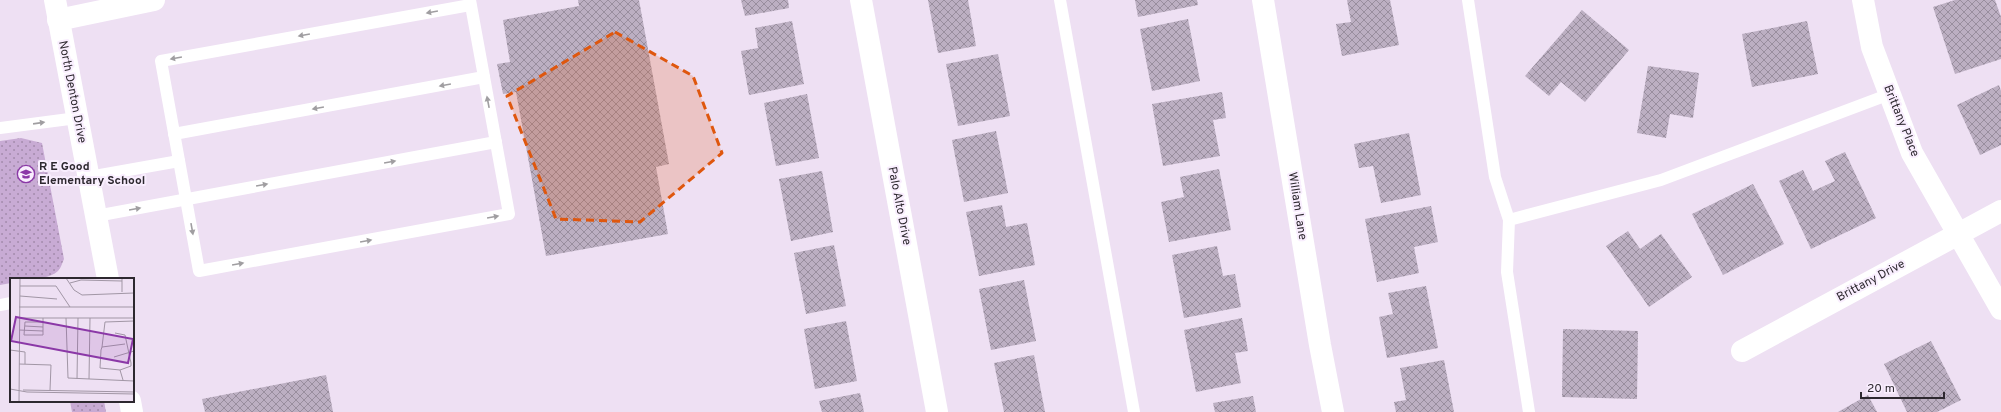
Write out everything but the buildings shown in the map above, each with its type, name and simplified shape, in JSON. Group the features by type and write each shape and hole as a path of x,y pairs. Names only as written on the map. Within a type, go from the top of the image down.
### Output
{"street":[{"path":"57,10 154,0"},
{"name":"Palo Alto Drive","path":"861,0 937,412"},
{"name":"William Lane","path":"1263,0 1320,345 1333,412"},
{"name":"Brittany Place","path":"1863,0 1872,47 1912,153 1957,235 2001,309"},
{"name":"North Denton Drive","path":"57,10 108,278"},
{"name":"Brittany Drive","path":"1742,351 2001,211"},
{"path":"130,402 132,412"}],"lane":[{"path":"1060,0 1134,412"},
{"path":"1468,0 1494,177 1509,220 1507,272 1529,412"},
{"path":"470,2 484,78 509,214 199,271 161,61 470,2"},
{"path":"174,134 484,78"},
{"path":"1509,220 1662,180 1890,94"},
{"path":"0,128 77,118"},
{"path":"96,216 496,142"},
{"path":"89,177 179,161"},
{"path":"0,305 10,303"}],"highlighted area":[{"path":"615,32 693,76 722,153 640,222 556,219 507,96"}],"shaded area":[{"path":"21,138 42,143 64,259 61,267 53,274 42,278 10,278 10,283 0,285 0,141"},
{"path":"70,402 104,402 106,412 72,412"}],"place":[{"name":"R E Good Elementary School","path":"26,174"}]}
